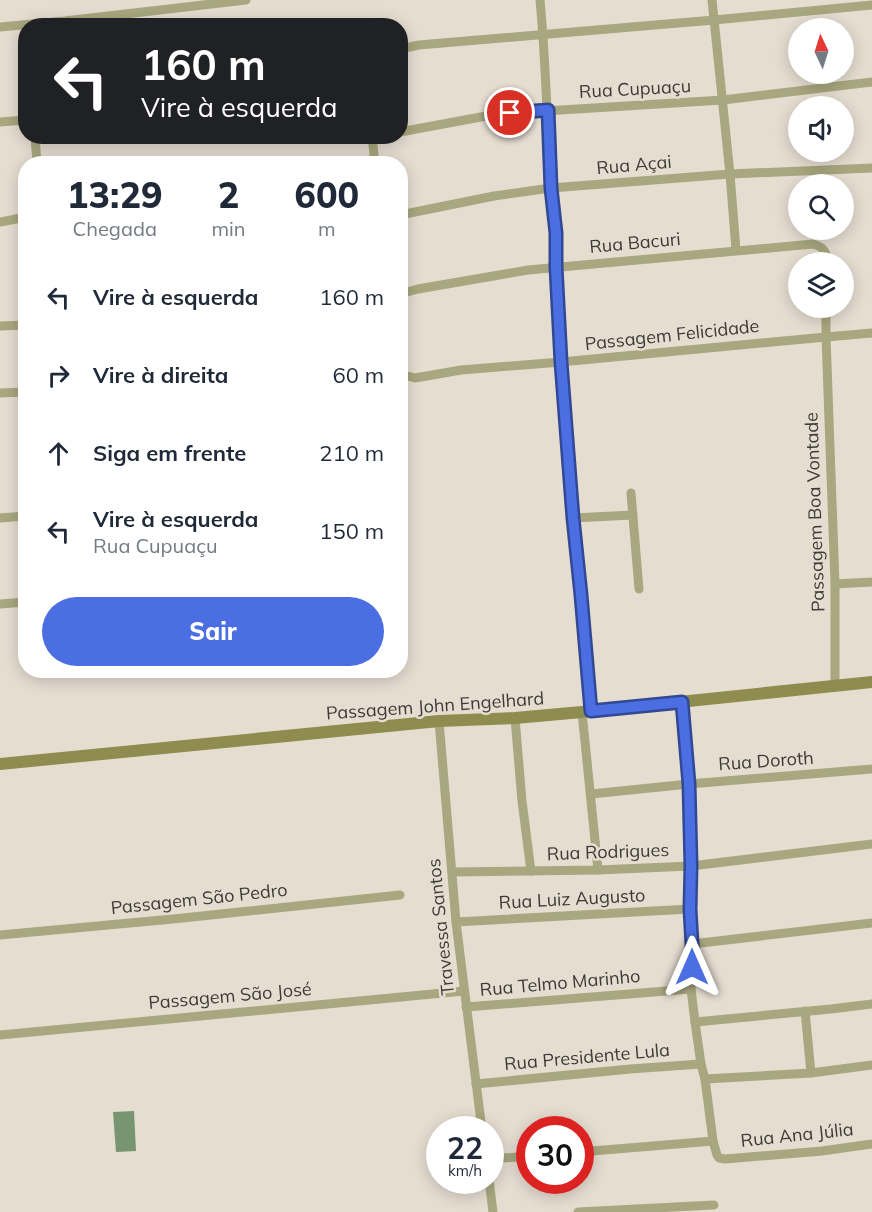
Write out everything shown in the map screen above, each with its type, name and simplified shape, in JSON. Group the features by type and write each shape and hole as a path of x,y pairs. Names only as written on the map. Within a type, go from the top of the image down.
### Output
{"main road":[{"name":"Passagem John Engelhard","path":"0,764 439,721 586,712 872,682"}],"street":[{"path":"104,18 246,0"},
{"path":"540,0 551,188 556,233 561,362 581,595 591,794 598,870"},
{"path":"712,0 736,250"},
{"path":"408,47 872,5"},
{"path":"0,27 18,26"},
{"name":"Rua Cupuaçu","path":"408,131 497,114 723,100 872,82"},
{"path":"0,122 18,121"},
{"name":"Rua Açai","path":"408,213 494,196 551,188 730,174 872,168"},
{"path":"0,222 18,219"},
{"name":"Rua Bacuri","path":"408,292 556,267 813,243 825,252"},
{"path":"826,318 826,337"},
{"path":"0,326 18,325"},
{"name":"Passagem Felicidade","path":"408,375 415,378 461,370 872,333"},
{"name":"Passagem Boa Vontade","path":"826,337 835,584 835,686"},
{"path":"0,393 18,392"},
{"path":"631,493 639,589"},
{"path":"573,518 633,515"},
{"path":"0,518 18,517"},
{"path":"835,584 872,582"},
{"path":"0,604 18,603"},
{"path":"594,1151 713,1141 691,989 689,784 682,702"},
{"path":"515,718 531,871"},
{"name":"Travessa Santos","path":"439,721 456,922 480,1116"},
{"name":"Rua Doroth","path":"591,794 872,769"},
{"name":"Rua Rodrigues","path":"452,872 691,866 872,844"},
{"name":"Passagem São Pedro","path":"0,935 400,895"},
{"name":"Rua Luiz Augusto","path":"456,922 690,909"},
{"path":"692,944 872,923"},
{"name":"Rua Telmo Marinho","path":"466,1007 691,989"},
{"name":"Passagem São José","path":"0,1035 464,991"},
{"path":"695,1022 872,1004"},
{"path":"805,1011 811,1073"},
{"name":"Rua Presidente Lula","path":"476,1084 701,1064"},
{"path":"705,1079 811,1073 872,1065"},
{"name":"Rua Ana Júlia","path":"713,1141 717,1155 725,1159 822,1151 872,1144"},
{"path":"491,1194 493,1212"},
{"path":"578,1212 714,1205"}],"shaded area":[{"path":"134,1111 136,1151 116,1152 113,1112"}],"route":[{"path":"510,113 548,110 561,362 591,711 682,702 689,784 692,967"}]}
